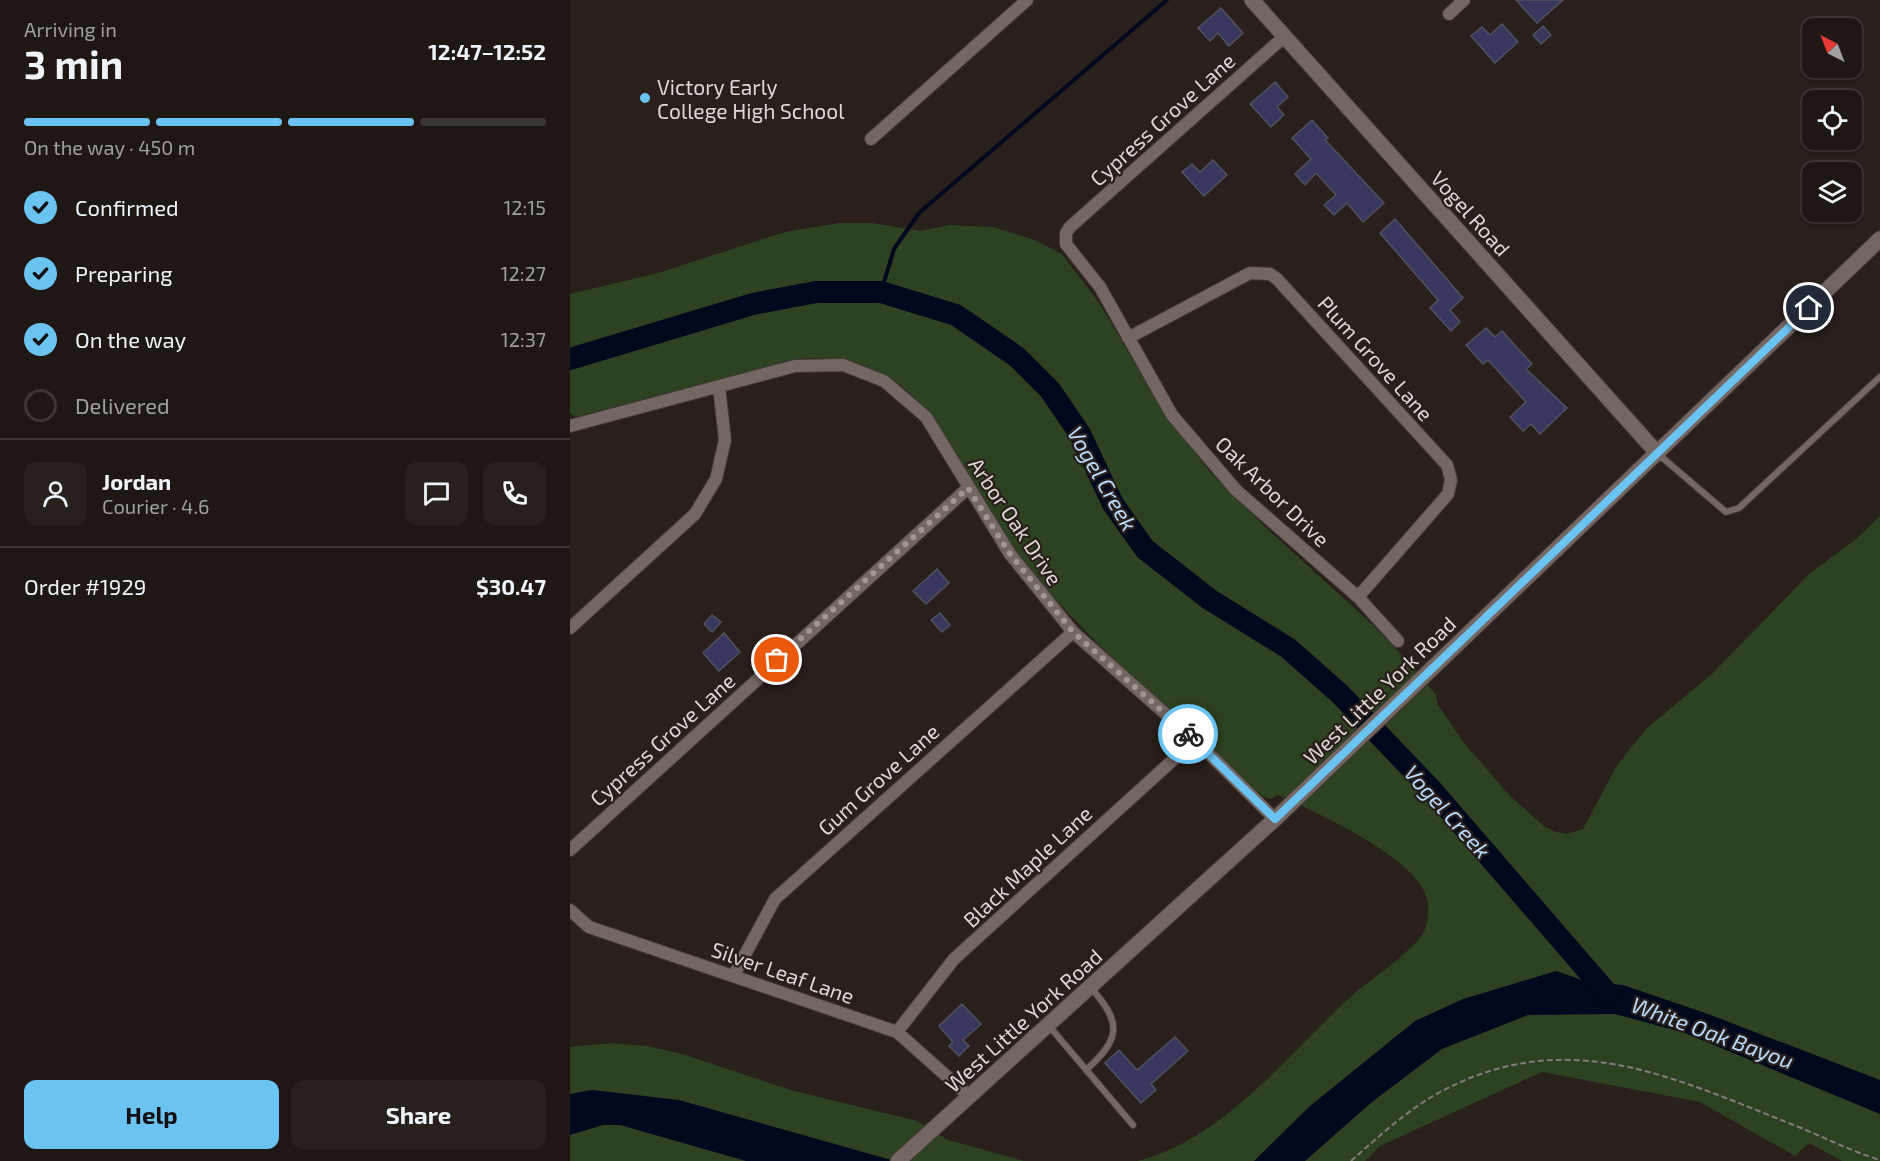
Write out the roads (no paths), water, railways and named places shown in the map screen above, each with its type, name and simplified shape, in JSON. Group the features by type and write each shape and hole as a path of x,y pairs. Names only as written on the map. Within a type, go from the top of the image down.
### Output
{"street":[{"path":"871,139 1027,0"},
{"name":"Vogel Road","path":"1252,0 1658,454"},
{"path":"1449,14 1464,0"},
{"name":"Cypress Grove Lane","path":"1066,233 1285,36"},
{"name":"Oak Arbor Drive","path":"1066,233 1066,244 1100,287 1172,415 1236,490 1358,597 1398,641"},
{"name":"West Little York Road","path":"898,1161 1275,819 1880,240"},
{"name":"Plum Grove Lane","path":"1128,338 1250,273 1270,274 1278,279 1447,465 1451,480 1444,500 1358,597"},
{"name":"Arbor Oak Drive","path":"570,426 795,366 843,365 884,381 926,417 1010,554 1073,632 1195,740 1275,819"},
{"path":"570,628 695,514 716,479 725,440 719,387"},
{"name":"Cypress Grove Lane","path":"570,850 968,488"},
{"name":"Gum Grove Lane","path":"734,975 775,899 1073,632"},
{"name":"Black Maple Lane","path":"897,1032 954,959 1195,740"},
{"name":"Silver Leaf Lane","path":"570,909 589,927 897,1032 969,1096"}],"lane":[{"path":"1658,454 1726,512 1739,508 1880,377"},
{"path":"1086,1070 1107,1050 1113,1038 1109,1012 1091,987"},
{"path":"1048,1025 1133,1125"}],"water":[{"name":"White Oak Bayou","path":"1556,971 1588,982 1623,985 1708,1014 1880,1080 1880,1114 1685,1033 1615,1014 1528,1015 1442,1049 1372,1102 1305,1161 1254,1161 1310,1106 1415,1021 1463,999"},
{"path":"592,1090 679,1100 895,1161 746,1161 620,1125 603,1125 570,1135 570,1094"}],"waterway":[{"path":"881,292 894,249 919,213 1167,0"},
{"name":"Vogel Creek","path":"570,359 753,304 816,292 881,292 956,315 1017,357 1050,390 1080,434 1113,504 1145,549 1209,599 1288,648 1340,694 1430,788 1608,994"}],"place":[{"name":"Victory Early College High School","path":"645,98"}]}
